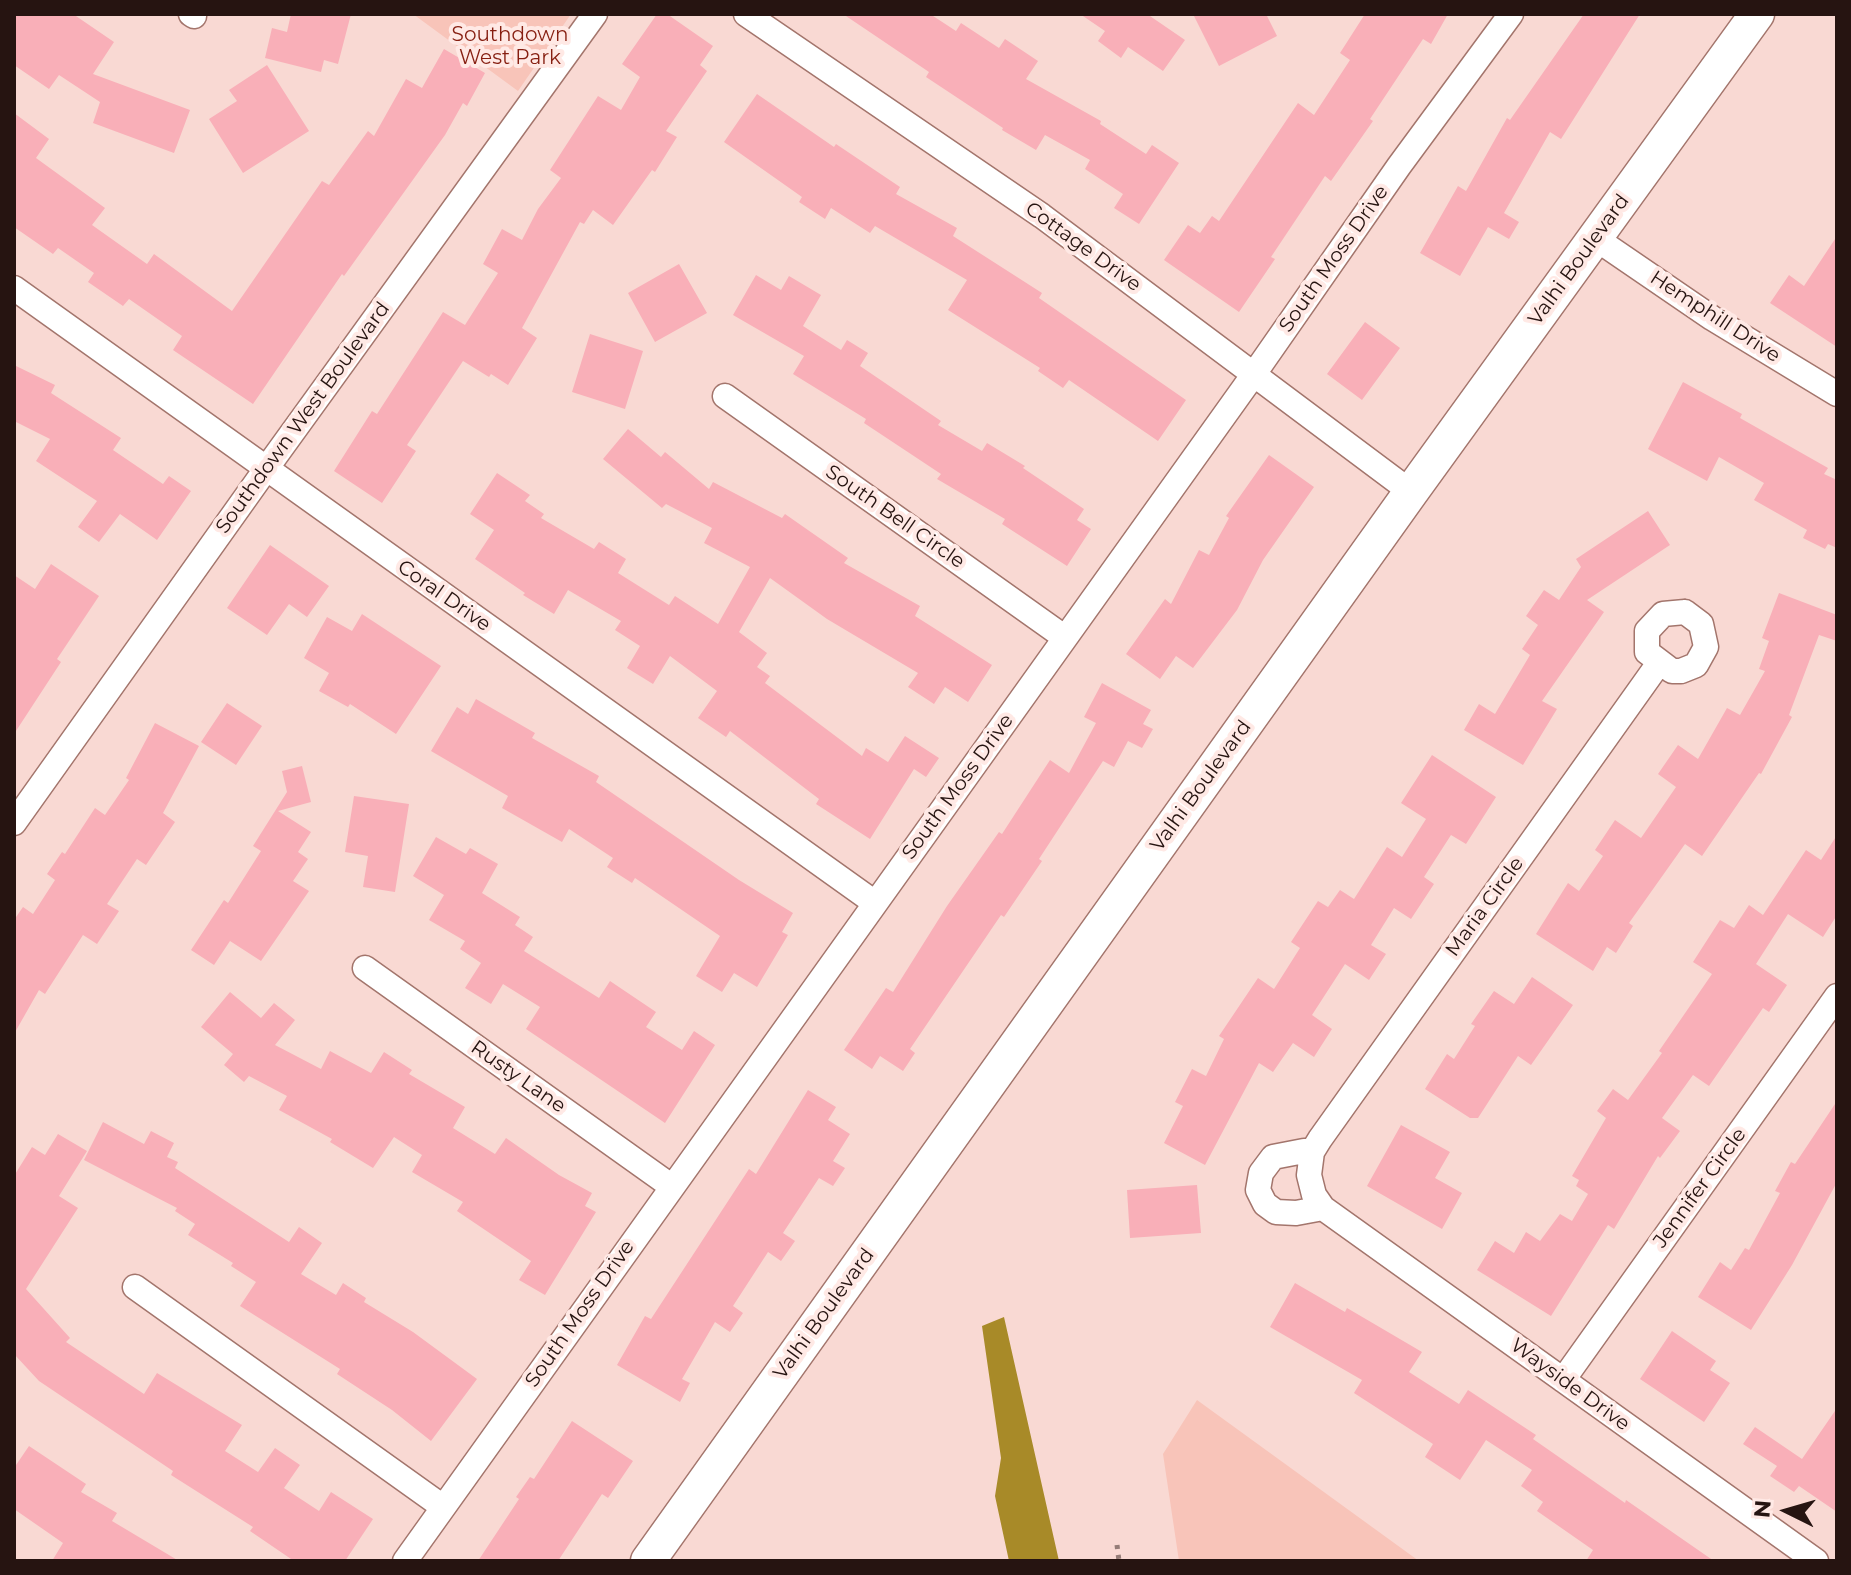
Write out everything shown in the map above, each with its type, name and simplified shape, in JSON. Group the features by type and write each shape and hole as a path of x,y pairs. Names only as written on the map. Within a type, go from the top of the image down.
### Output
{"street":[{"name":"Southdown West Boulevard","path":"14,823 595,14"},
{"name":"Cottage Drive","path":"746,14 1042,216 1411,492"},
{"name":"South Moss Drive","path":"405,1561 1254,374 1399,166 1511,14"},
{"name":"Valhi Boulevard","path":"648,1561 1411,492 1757,14"},
{"name":"Hemphill Drive","path":"1595,238 1712,318 1837,394"},
{"name":"Coral Drive","path":"14,288 875,903"},
{"name":"South Bell Circle","path":"725,396 1064,637"},
{"name":"Maria Circle","path":"1312,1152 1659,663"},
{"name":"Rusty Lane","path":"365,968 671,1186"},
{"name":"Jennifer Circle","path":"1563,1380 1837,996"},
{"path":"1312,1152 1309,1175 1314,1195 1323,1208 1296,1213 1276,1212 1265,1204 1258,1190 1261,1173 1273,1157 1312,1152"},
{"name":"Wayside Drive","path":"1323,1208 1816,1561"},
{"path":"135,1287 443,1507"}],"path":[{"path":"1117,1545 1119,1561"}],"green space":[{"name":"Southdown West Park","path":"413,14 571,14 518,91"},
{"path":"1197,1400 1419,1561 1179,1561 1163,1454"}],"shaded area":[{"path":"1004,1317 1059,1561 1009,1561 995,1496 1001,1458 982,1326"}],"building":[{"path":"14,14 73,14 114,42 93,74 190,110 174,153 93,123 100,102 59,75 49,89 14,65"},
{"path":"291,14 351,14 338,64 324,60 321,72 265,58 272,28 287,32"},
{"path":"657,14 667,14 713,46 700,65 707,71 666,131 677,137 655,172 652,170 613,225 593,210 584,224 580,222 522,328 537,338 508,385 463,361 407,445 416,451 382,503 334,471 372,411 377,414 443,312 465,325 498,273 483,264 502,229 522,240 538,209 561,178 550,170 598,96 621,110 640,77 622,64"},
{"path":"843,14 930,14 956,31 961,23 999,48 1005,39 1038,61 1026,79 1101,121 1100,124 1146,154 1152,145 1179,163 1139,224 1114,208 1123,194 1085,169 1090,160 1045,135 1036,150 1002,130 926,77 929,72"},
{"path":"1080,14 1147,14 1185,40 1163,71 1128,47 1121,58 1098,41 1105,31"},
{"path":"1193,14 1266,14 1277,36 1219,66"},
{"path":"1365,14 1448,14 1431,44 1423,39 1370,119 1373,121 1331,181 1325,176 1239,312 1164,260 1188,225 1200,233 1212,216 1219,221 1298,103 1314,115 1350,60 1340,53"},
{"path":"1584,14 1640,14 1561,139 1550,132 1504,213 1519,222 1509,239 1488,227 1460,276 1420,253 1458,186 1466,191 1507,118 1510,120"},
{"path":"444,49 485,73 467,106 463,103 445,135 344,276 342,274 253,404 173,350 182,336 129,299 123,306 88,282 94,273 58,248 53,254 14,227 14,113 49,139 36,158 105,208 92,225 147,264 154,254 232,311 322,181 329,185 368,131 374,136 406,79 422,88"},
{"path":"267,65 309,131 243,173 209,119 237,101 229,90"},
{"path":"757,94 834,147 836,144 900,187 896,194 957,228 953,236 1042,293 1039,298 1186,400 1158,441 1069,380 1063,388 1038,371 1040,368 948,310 967,280 875,226 870,233 831,208 825,219 799,202 802,197 724,142"},
{"path":"1837,236 1837,347 1770,303 1789,275 1804,286"},
{"path":"679,264 707,313 655,342 628,293"},
{"path":"756,275 781,290 789,276 821,295 803,326 841,350 847,340 868,353 860,366 941,421 938,425 982,451 987,443 1084,509 1077,520 1091,529 1067,566 1002,524 1005,519 937,479 941,474 864,423 866,419 793,374 804,356 733,315"},
{"path":"1365,322 1400,348 1362,400 1327,374"},
{"path":"590,334 643,351 625,409 572,392"},
{"path":"14,365 55,385 51,393 121,438 113,450 163,484 169,476 191,491 157,540 120,514 99,542 78,527 97,501 36,461 50,439 14,421"},
{"path":"1683,382 1742,414 1740,418 1828,468 1824,474 1837,480 1837,548 1828,544 1825,549 1803,538 1807,530 1754,500 1764,483 1719,457 1707,481 1648,449"},
{"path":"628,429 661,457 665,452 709,489 713,482 782,518 785,514 848,558 844,563 920,606 915,616 992,665 968,702 945,687 934,704 908,687 918,673 827,619 770,578 739,632 767,653 757,667 770,676 765,683 862,756 866,748 888,762 905,736 939,758 926,777 914,769 870,839 816,804 819,799 730,731 726,737 698,718 717,691 670,656 653,684 627,668 640,646 615,630 621,621 568,590 554,614 475,559 494,530 470,514 497,473 530,495 525,501 544,514 541,518 594,549 599,542 626,559 618,573 669,605 675,596 718,624 750,567 704,543 712,528 666,504 662,508 603,459"},
{"path":"1269,455 1314,487 1263,560 1237,610 1193,668 1176,656 1160,679 1126,654 1165,599 1171,604 1199,550 1209,555 1229,518 1226,516"},
{"path":"1648,511 1670,545 1587,600 1604,612 1542,701 1557,709 1523,765 1464,730 1479,704 1495,714 1530,655 1522,649 1538,625 1526,616 1544,590 1559,600 1581,567 1576,559"},
{"path":"270,545 329,586 307,617 289,604 267,635 227,608"},
{"path":"51,564 99,596 57,659 61,662 14,734 14,575 35,589"},
{"path":"1779,593 1837,615 1837,641 1819,635 1789,715 1792,717 1761,774 1702,856 1685,844 1629,923 1633,926 1616,953 1607,947 1593,971 1536,934 1568,883 1579,891 1603,856 1595,850 1615,820 1641,838 1676,787 1658,774 1678,745 1698,759 1727,708 1740,715 1765,671 1759,669 1769,641 1762,638"},
{"path":"362,614 441,666 396,734 350,704 348,707 319,691 329,673 304,658 327,617 352,631"},
{"path":"1102,683 1151,710 1143,724 1153,729 1142,748 1128,741 1114,767 1103,761 1039,859 1042,861 1004,917 1001,915 910,1049 915,1053 903,1071 880,1056 872,1069 844,1050 886,988 893,992 947,906 999,832 1002,834 1050,760 1069,773 1096,723 1084,717"},
{"path":"476,699 535,733 532,738 599,776 596,782 739,880 793,913 782,932 788,935 757,987 734,973 722,992 696,976 720,936 635,878 632,883 607,867 613,858 569,829 562,842 502,808 508,796 431,751 457,707 468,714"},
{"path":"227,703 262,726 236,765 201,742"},
{"path":"155,723 199,746 163,813 175,822 146,865 137,859 107,904 119,911 97,944 83,935 45,994 39,990 14,1034 14,920 23,907 33,914 55,880 47,874 62,852 65,854 95,808 105,815 129,780 126,778"},
{"path":"1432,755 1496,797 1466,844 1451,835 1424,877 1434,884 1411,919 1394,908 1371,945 1386,954 1369,980 1345,964 1312,1015 1332,1029 1314,1057 1293,1043 1273,1072 1259,1063 1205,1165 1164,1143 1183,1106 1175,1102 1192,1069 1206,1076 1224,1039 1219,1036 1258,978 1274,989 1300,948 1291,942 1318,901 1328,907 1340,890 1354,899 1387,847 1402,857 1426,819 1401,803"},
{"path":"302,766 311,802 278,811 311,832 298,852 308,859 293,881 309,891 261,961 230,941 214,965 191,950 224,900 228,903 261,851 253,846 287,792 282,771"},
{"path":"354,796 409,804 395,892 363,887 368,856 345,852"},
{"path":"1837,835 1837,915 1823,937 1788,914 1756,964 1787,985 1769,1012 1763,1008 1709,1086 1693,1075 1662,1118 1680,1131 1660,1158 1658,1156 1614,1229 1608,1225 1551,1316 1477,1270 1495,1241 1514,1253 1526,1232 1540,1241 1560,1214 1572,1221 1588,1194 1576,1186 1579,1180 1572,1176 1606,1118 1597,1111 1613,1089 1628,1100 1662,1053 1659,1051 1712,974 1693,962 1720,920 1734,928 1749,905 1763,915 1806,850 1821,860"},
{"path":"436,837 466,854 470,848 498,864 482,893 520,917 515,925 533,937 524,951 599,998 610,981 656,1012 646,1027 682,1050 694,1031 715,1045 665,1123 526,1029 540,1007 503,984 491,1004 465,988 481,963 460,949 465,941 429,920 444,895 413,876"},
{"path":"1532,977 1573,1005 1531,1065 1518,1056 1478,1118 1470,1118 1425,1089 1447,1054 1454,1059 1475,1026 1471,1024 1494,991 1514,1004"},
{"path":"230,992 261,1018 274,1003 295,1020 275,1045 321,1069 330,1051 371,1073 384,1052 412,1070 409,1074 465,1107 453,1128 495,1154 506,1138 559,1175 592,1193 585,1206 596,1212 545,1295 519,1280 531,1261 457,1211 463,1202 412,1172 422,1155 394,1137 373,1168 330,1142 332,1139 279,1110 287,1096 249,1076 244,1082 224,1065 233,1054 201,1027"},
{"path":"808,1090 836,1107 828,1120 850,1134 833,1161 845,1168 833,1186 819,1178 783,1233 795,1241 781,1261 768,1252 733,1306 743,1313 730,1332 715,1322 682,1379 690,1383 680,1402 617,1365 645,1316 651,1319 749,1169 756,1174"},
{"path":"1837,1101 1837,1182 1792,1265 1751,1330 1698,1297 1720,1262 1731,1270 1745,1248 1749,1250 1780,1193 1775,1191 1791,1162 1795,1164"},
{"path":"103,1122 144,1144 151,1131 174,1143 167,1157 178,1162 175,1168 289,1242 299,1227 322,1243 301,1274 336,1295 343,1283 366,1298 364,1302 413,1332 477,1379 431,1441 392,1410 337,1374 340,1369 240,1306 256,1282 231,1266 233,1263 188,1235 195,1224 175,1211 177,1208 84,1160"},
{"path":"1401,1125 1450,1152 1435,1178 1462,1193 1442,1229 1367,1186"},
{"path":"58,1134 87,1151 59,1196 78,1208 26,1289 70,1338 66,1342 144,1394 157,1373 242,1425 225,1451 258,1472 275,1448 300,1465 284,1488 319,1511 331,1492 373,1519 345,1561 294,1561 250,1531 253,1527 171,1475 173,1471 39,1381 14,1354 14,1176 32,1147 45,1155"},
{"path":"1197,1185 1201,1233 1130,1238 1127,1190"},
{"path":"1295,1283 1345,1312 1347,1308 1422,1352 1409,1372 1459,1404 1468,1390 1536,1435 1533,1439 1625,1503 1626,1500 1714,1561 1586,1561 1593,1550 1537,1511 1543,1502 1521,1486 1532,1470 1486,1440 1460,1480 1425,1457 1433,1444 1354,1393 1362,1380 1270,1327"},
{"path":"1672,1331 1716,1361 1710,1370 1730,1383 1704,1422 1640,1379"},
{"path":"1837,1408 1837,1512 1799,1486 1794,1492 1770,1476 1777,1466 1743,1444 1755,1427 1802,1459"},
{"path":"572,1421 633,1461 608,1498 602,1494 558,1561 478,1561 519,1499 516,1497 530,1477 534,1479"},
{"path":"29,1446 86,1484 81,1492 117,1513 112,1521 179,1561 52,1561 63,1543 14,1509 14,1468"}]}
